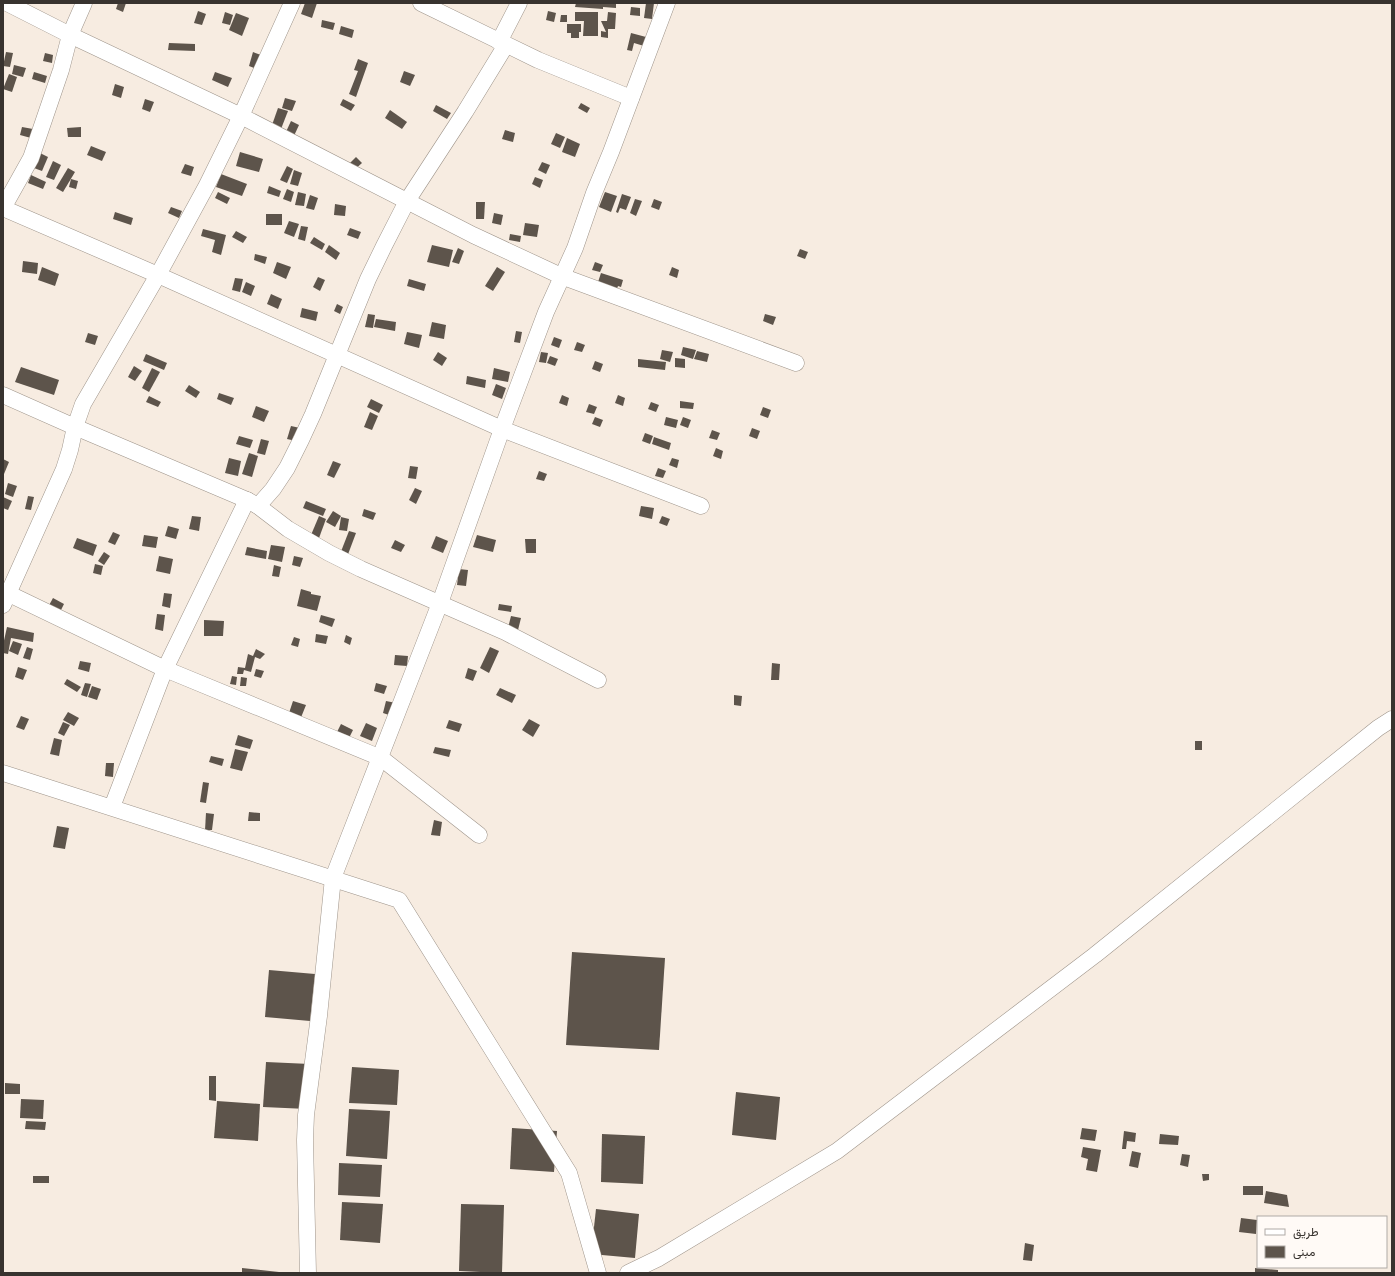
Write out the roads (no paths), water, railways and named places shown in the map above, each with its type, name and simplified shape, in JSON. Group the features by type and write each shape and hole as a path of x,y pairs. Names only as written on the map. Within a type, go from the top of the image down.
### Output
{"street":[{"path":"7,3 70,35 241,116 473,235 561,276 796,362"},
{"path":"84,3 70,35 61,70 31,158 3,208 158,275 502,429 701,506"},
{"path":"292,3 241,116 207,185 158,275 84,404 75,427 64,469 5,596 165,669 381,758 479,835"},
{"path":"421,3 538,60 631,98"},
{"path":"112,807 165,669 252,503 273,489 287,468 313,414 371,272 407,201 465,112 503,43 519,3"},
{"path":"308,1273 305,1140 306,1115 319,1016 333,878 381,758 440,603 502,429 546,312 575,248 587,212 667,3"},
{"path":"3,395 252,503 288,529 361,569 505,632 598,680"},
{"path":"628,1273 659,1258 837,1151 1095,955 1372,733 1392,719"},
{"path":"3,772 399,900 569,1173 598,1273"}]}
